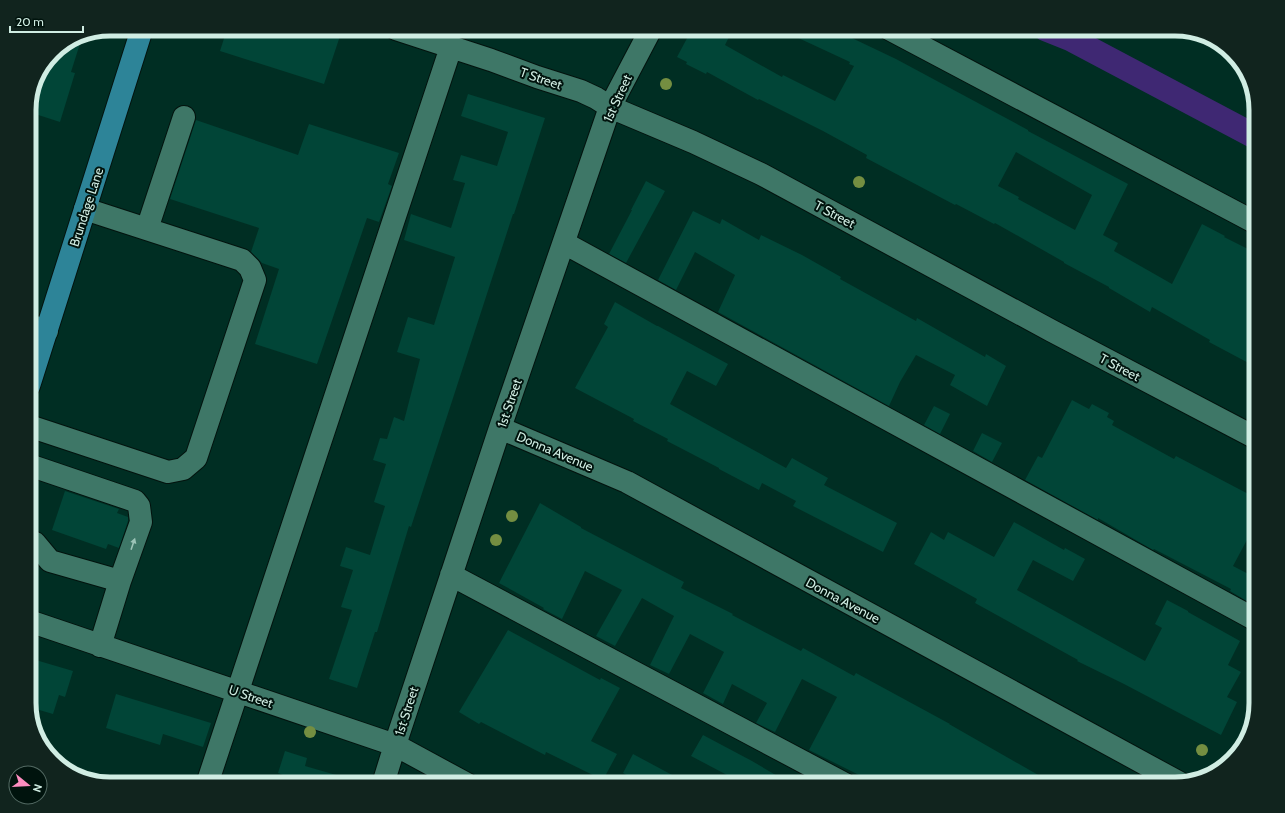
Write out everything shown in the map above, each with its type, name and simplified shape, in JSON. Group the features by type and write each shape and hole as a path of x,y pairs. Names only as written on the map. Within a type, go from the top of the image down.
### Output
{"main road":[{"name":"Brundage Lane","path":"36,341 38,328 85,209 140,36"}],"street":[{"name":"T Street","path":"417,36 491,60 537,78 581,91 610,107 693,142 762,174 1038,324 1249,434"},
{"name":"1st Street","path":"385,777 451,574 610,107 647,36"},
{"path":"902,36 1249,219"},
{"path":"209,777 451,47"},
{"path":"147,229 184,117"},
{"path":"36,428 168,472 183,469 196,458 255,280 250,268 242,260 85,209"},
{"path":"564,243 1249,616"},
{"name":"Donna Avenue","path":"500,428 627,482 1169,777"},
{"path":"36,467 64,477 100,494"},
{"path":"64,477 70,485 100,494 135,501 139,506 141,522 120,581 100,646"},
{"path":"36,544 50,561 120,581"},
{"path":"451,574 832,777"},
{"name":"U Street","path":"36,623 395,745 454,777"}],"building":[{"path":"225,36 340,36 324,84 220,51"},
{"path":"688,36 730,36 725,45 782,77 783,75 835,101 854,66 849,64 850,62 794,36 848,36 896,59 1128,184 1103,235 1118,243 1114,251 1172,284 1202,224 1249,250 1249,363 1209,342 1210,340 1152,307 1150,312 1109,287 995,223 994,224 956,204 955,205 866,158 867,155 823,131 759,99 758,100 707,72 706,74 686,64 687,62 677,57","holes":["1016,152 1092,195 1075,230 1018,199 1019,197 998,186"]},
{"path":"80,43 71,72 75,73 60,122 36,114 37,96 44,77 54,61 69,48"},
{"path":"468,94 545,118 411,527 409,526 377,632 375,632 357,688 329,679 352,610 341,607 353,570 340,566 346,547 370,555 385,506 374,502 386,464 373,460 380,438 387,439 394,417 404,421 420,359 397,352 408,317 434,325 455,257 404,240 411,214 451,228 465,183 453,180 461,155 497,166 508,132 461,116"},
{"path":"196,120 298,155 309,124 399,153 388,184 392,186 379,222 367,218 317,364 255,344 279,269 262,263 251,252 259,228 170,199"},
{"path":"646,181 665,191 626,263 609,254"},
{"path":"693,211 720,224 722,219 759,240 761,235 802,255 841,277 840,279 916,321 917,318 985,357 986,354 1006,366 987,406 950,385 955,375 916,355 900,382 889,406 718,312 735,275 695,252 676,290 658,280"},
{"path":"615,302 728,364 716,386 687,371 670,404 786,468 792,458 828,478 824,485 897,523 883,552 793,506 796,501 762,483 759,490 667,441 668,439 633,421 634,419 575,388 608,327 604,324"},
{"path":"1072,400 1089,409 1092,404 1109,413 1107,417 1114,421 1112,425 1174,459 1176,456 1249,494 1249,536 1233,566 1249,574 1249,602 1230,591 1231,589 1154,549 1153,550 1098,518 1098,520 1025,480 1038,456 1042,458"},
{"path":"934,406 950,414 940,434 924,425"},
{"path":"982,433 1002,443 992,462 973,451"},
{"path":"65,491 119,509 117,513 128,517 119,548 108,544 106,549 52,530"},
{"path":"540,503 581,528 684,582 681,588 801,651 803,648 854,676 856,673 950,724 1042,777 863,777 809,750 837,697 802,679 775,732 756,723 767,703 732,684 723,704 703,693 724,652 690,634 669,674 650,665 674,616 642,598 615,646 596,636 622,590 585,571 562,619 499,583"},
{"path":"1014,522 1064,550 1065,548 1085,559 1073,581 1033,560 1017,590 1145,661 1162,628 1155,624 1167,600 1240,641 1228,665 1241,672 1227,697 1237,702 1221,735 1077,661 1078,660 975,603 977,599 914,564 931,532 944,540 948,532 994,557"},
{"path":"508,630 600,680 601,678 620,688 591,741 617,754 605,777 597,777 546,752 545,755 481,722 479,724 459,712"},
{"path":"36,660 73,671 65,697 59,695 53,714 36,709"},
{"path":"116,694 211,723 203,747 163,734 160,745 106,728"},
{"path":"703,735 779,777 731,777 691,756"},
{"path":"285,751 307,758 305,766 343,777 282,777 283,775 278,773"},
{"path":"633,754 676,777 630,777 623,773"}],"waterway":[{"path":"1064,36 1249,133"}]}
